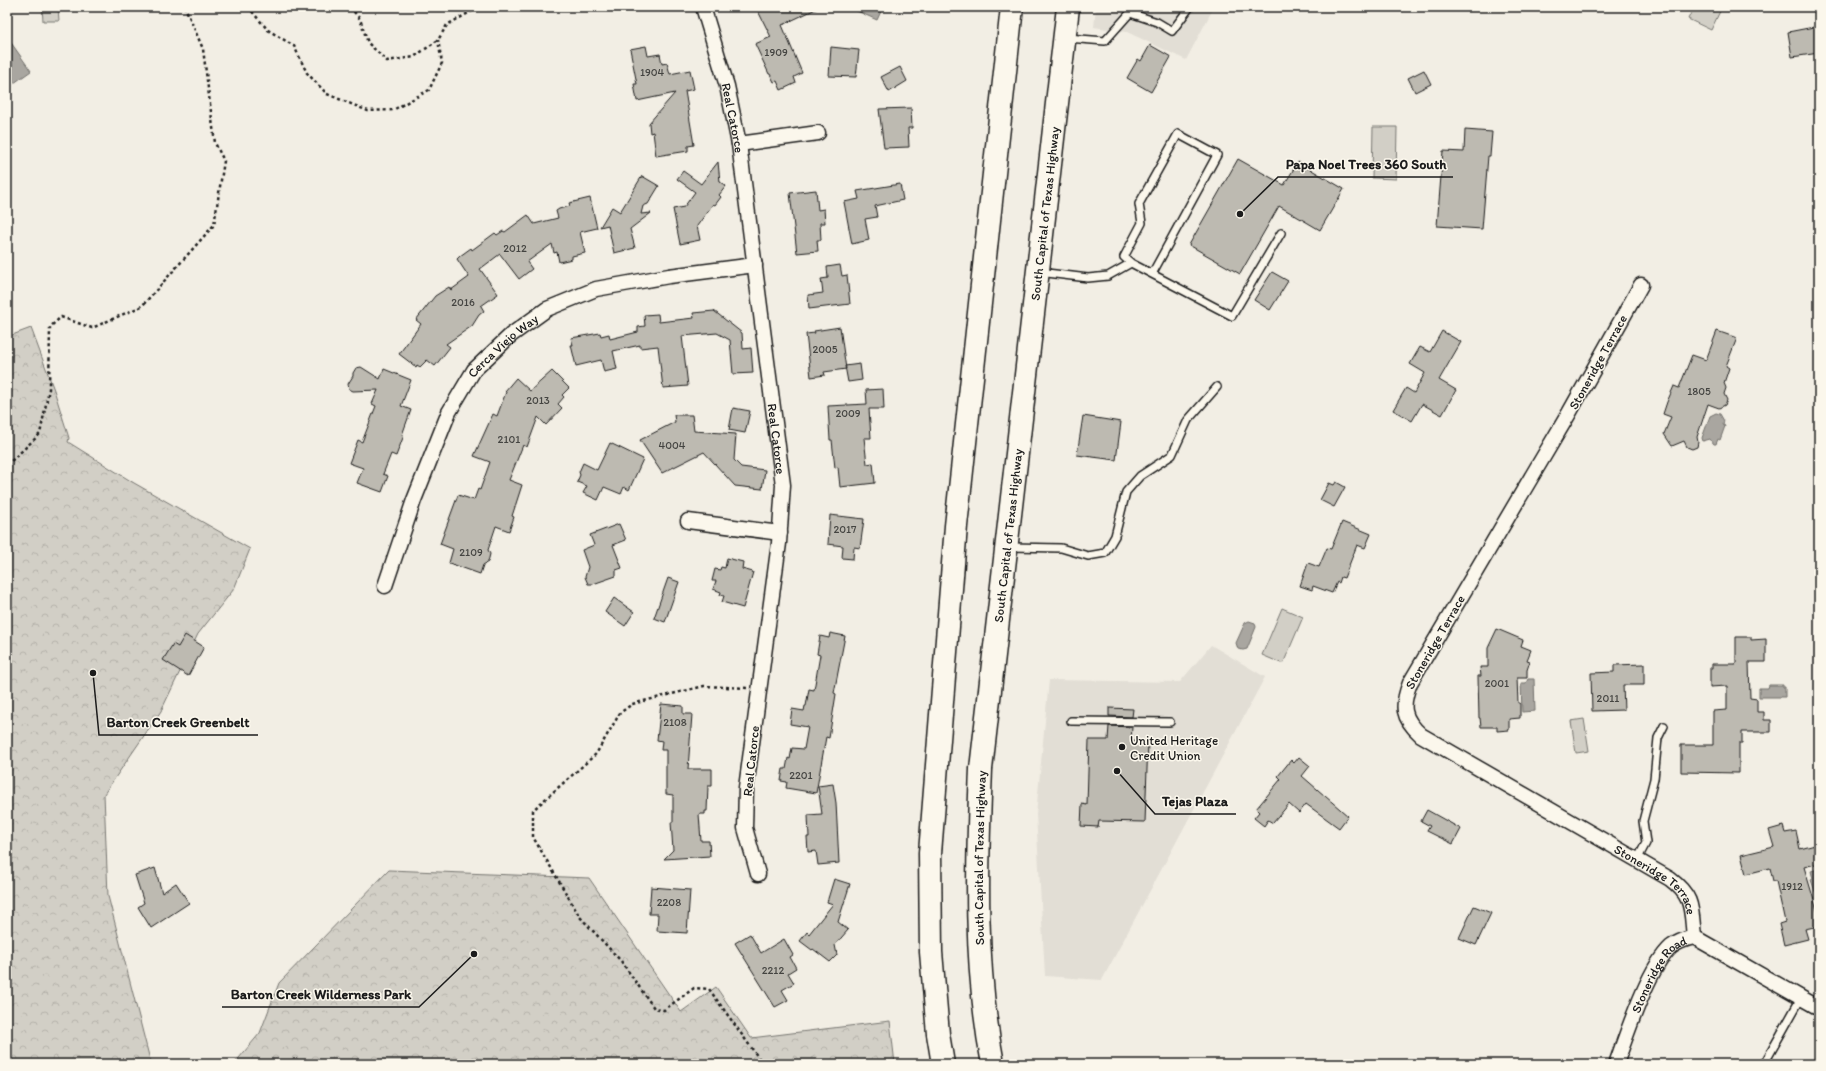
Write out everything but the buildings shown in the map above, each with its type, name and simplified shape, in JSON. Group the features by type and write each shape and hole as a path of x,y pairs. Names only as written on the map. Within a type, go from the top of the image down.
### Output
{"highway":[{"path":"943,1064 938,1034 931,952 930,853 956,526 1012,7"},
{"name":"South Capital of Texas Highway","path":"993,1064 982,984 978,907 978,845 981,770 1068,7"}],"street":[{"name":"Real Catorce","path":"702,7 727,86 739,144 783,485 780,533 746,788 746,828 758,874"},
{"path":"739,144 818,134"},
{"name":"Cerca Viejo Way","path":"386,586 414,500 449,412 474,370 511,335 547,309 596,289 669,276 755,265"},
{"name":"Stoneridge Terrace","path":"1641,285 1568,415 1414,677 1404,698 1404,710 1407,720 1421,735 1637,860 1682,888 1688,898 1692,915 1694,937"},
{"path":"688,521 780,533"},
{"name":"Stoneridge Road","path":"1616,1064 1631,1023 1656,970 1672,947 1694,937 1819,1008"}],"lane":[{"path":"1064,38 1105,40 1129,10 1157,22 1172,31 1190,7"},
{"path":"1152,274 1217,155 1178,134 1139,204 1142,223 1124,258 1131,263 1232,316 1281,233"},
{"path":"1037,272 1088,278 1108,276 1131,263"},
{"path":"1006,546 1061,548 1088,556 1105,553 1115,536 1126,492 1140,476 1172,455 1188,420 1217,387"},
{"path":"1071,721 1170,722"},
{"path":"1637,860 1646,843 1643,821 1654,779 1658,738 1664,726"},
{"path":"1764,1064 1801,998"}],"path":[{"path":"7,465 40,434 49,389 50,327 61,317 92,328 142,306 214,225 224,161 215,143 203,49 185,7"},
{"path":"248,7 268,30 294,46 306,73 327,94 368,111 393,110 429,90 442,63 438,40"},
{"path":"350,7 360,18 368,43 387,61 414,57 438,40 447,25 479,7"},
{"path":"759,689 704,686 632,704 620,713 596,754 534,810 534,838 580,917 621,961 654,1008 664,1010 694,988 709,989 763,1064"}],"shaded area":[{"path":"848,7 883,7 877,20"},
{"path":"1096,7 1214,7 1186,60 1127,32 1094,27"},
{"path":"7,37 31,71 7,88"},
{"path":"1716,413 1720,414 1724,421 1723,425 1725,426 1720,440 1718,439 1716,444 1714,444 1710,439 1703,441 1702,438 1710,416"},
{"path":"1249,621 1255,623 1256,627 1247,649 1238,649 1236,643 1245,623"},
{"path":"1211,645 1265,677 1102,980 1045,976 1036,814 1049,680 1180,682"},
{"path":"1528,679 1534,679 1535,711 1522,712 1521,683 1526,683"},
{"path":"1769,685 1783,685 1783,687 1785,687 1785,697 1759,697 1759,688 1768,688"},
{"path":"1819,869 1819,896 1817,897 1811,880 1813,879 1811,871"}],"green space":[{"path":"42,7 58,7 59,21 43,21"},
{"path":"1694,7 1722,7 1711,30 1688,19"},
{"path":"1373,127 1397,127 1396,179 1372,178"},
{"path":"31,328 54,390 69,438 68,442 134,483 250,549 234,589 198,634 161,711 104,794 108,896 151,1064 7,1064 7,337"},
{"path":"1282,608 1303,617 1283,664 1262,655"},
{"path":"1584,719 1589,751 1576,753 1571,721"},
{"path":"389,870 589,878 681,1012 716,987 751,1038 890,1021 895,1064 234,1064 260,1033 279,983"}],"place":[{"name":"Papa Noel Trees 360 South","path":"1240,214"},
{"name":"Barton Creek Greenbelt","path":"93,673"},
{"name":"United Heritage Credit Union","path":"1122,747"},
{"name":"Tejas Plaza","path":"1117,771"},
{"name":"Barton Creek Wilderness Park","path":"474,954"}]}
